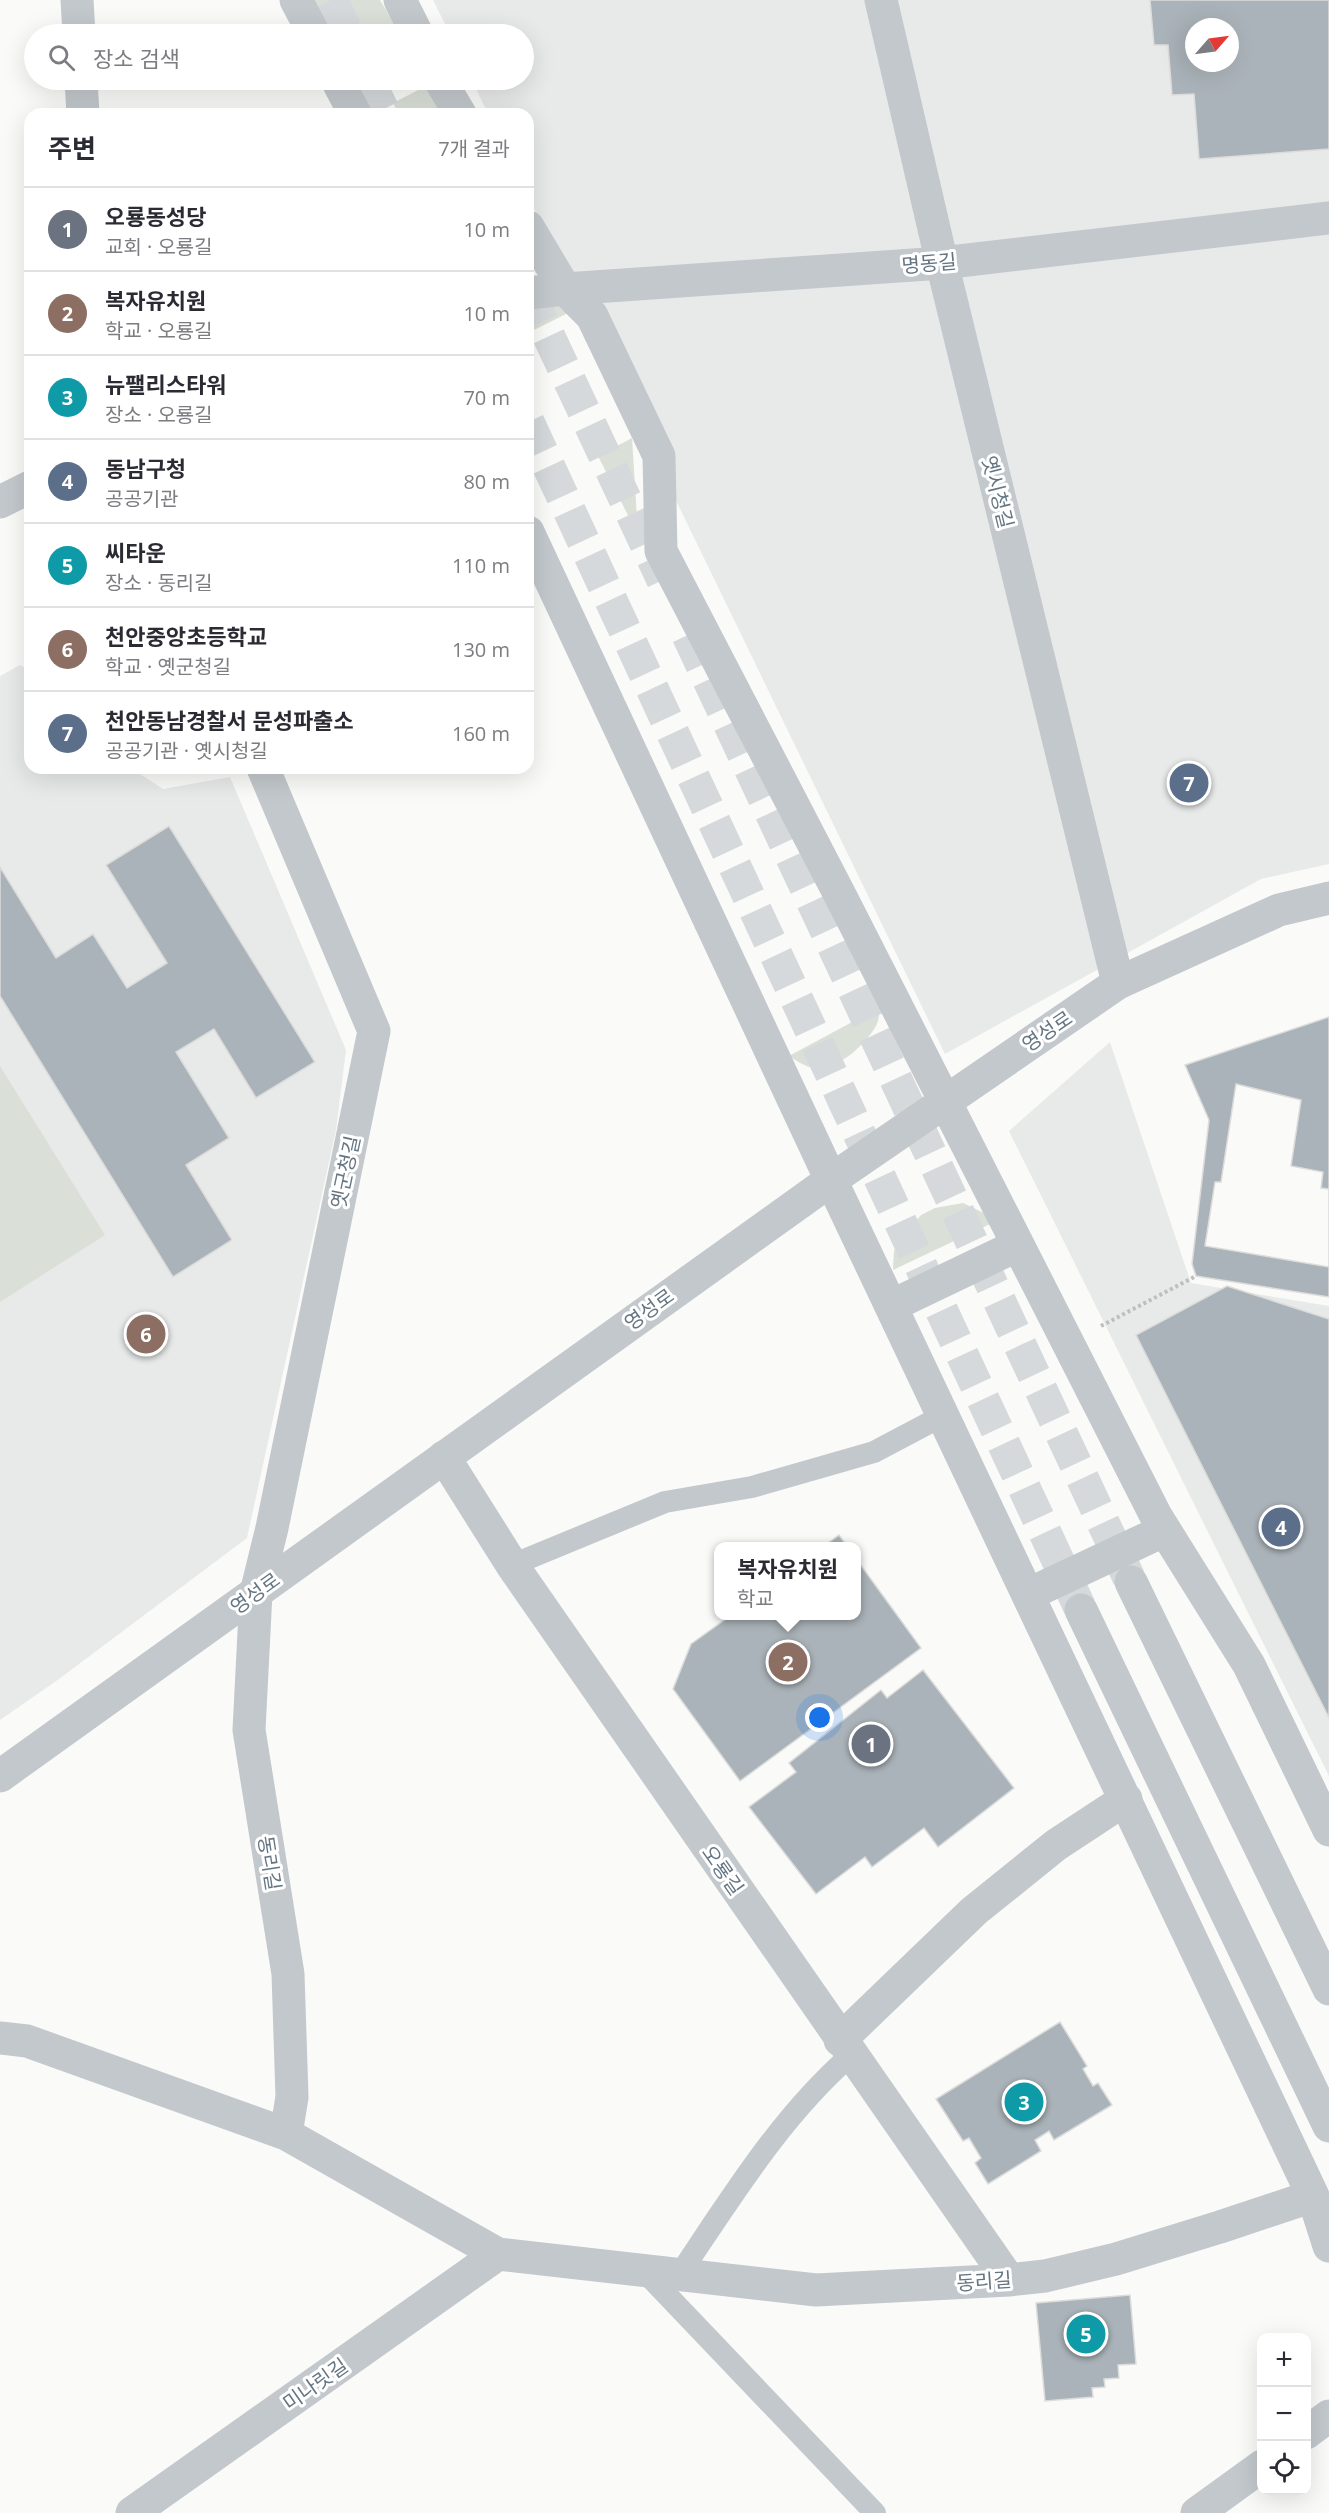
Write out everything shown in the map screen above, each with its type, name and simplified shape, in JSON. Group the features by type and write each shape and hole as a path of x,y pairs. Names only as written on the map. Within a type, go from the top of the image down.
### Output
{"street":[{"path":"76,0 78,24"},
{"path":"296,0 309,24"},
{"path":"400,0 412,24"},
{"name":"옛시청길","path":"881,0 942,263 1118,983"},
{"path":"82,90 83,108"},
{"path":"342,90 351,108"},
{"path":"446,90 456,108"},
{"name":"명동길","path":"534,292 942,263 1329,218"},
{"path":"534,237 566,289 592,316 659,456 661,550 842,898 1160,1524 1250,1665 1329,1830"},
{"path":"0,502 24,490"},
{"path":"534,545 831,1179 1313,2196 1329,2246"},
{"name":"옛군청길","path":"256,1593 272,1528 374,1031 266,774"},
{"name":"영성로","path":"0,1776 831,1179 1118,983 1279,910 1329,898"},
{"path":"891,1306 1018,1245"},
{"name":"오룡길","path":"444,1457 512,1565 1009,2280"},
{"path":"1025,1586 1160,1524"},
{"path":"1131,1582 1319,1960 1329,1989"},
{"name":"동리길","path":"256,1593 249,1730 288,1974 292,2097 286,2134"},
{"path":"1081,1610 1329,2126"},
{"path":"846,2047 974,1911 1056,1845 1126,1800"},
{"name":"동리길","path":"0,2038 27,2041 286,2134 498,2254 816,2290 1009,2280 1045,2276 1116,2259 1220,2228 1313,2196"},
{"name":"미나릿길","path":"132,2513 498,2254"},
{"path":"1311,2429 1329,2416"},
{"path":"1197,2513 1257,2470"}],"lane":[{"path":"512,1565 666,1502 752,1487 874,1452 944,1415"},
{"path":"679,2275 769,2144 829,2074 846,2047"},
{"path":"644,2271 875,2513"}],"path":[{"path":"1068,1343 1196,1276"}],"shaded area":[{"path":"305,0 380,0 394,24 318,24"},
{"path":"433,0 1329,0 1329,864 1261,879 945,1054 534,208 534,108 485,108 477,90 534,90 534,24 445,24"},
{"path":"418,90 431,90 441,108 396,108 393,103"},
{"path":"534,302 553,302 568,313 534,330"},
{"path":"632,438 638,535 598,456"},
{"path":"20,665 24,667 24,774 140,774 163,789 230,777 346,1050 336,1130 247,1538 59,1679 0,1720 0,676"},
{"path":"880,1007 876,1026 865,1041 842,1061 824,1068 815,1068 804,1065 789,1056"},
{"path":"1110,1042 1191,1283 1329,1306 1329,1776 1009,1131"},
{"path":"0,1066 105,1235 0,1302"},
{"path":"963,1203 988,1215 992,1223 893,1270 894,1251 902,1237 921,1215 935,1208"}],"building":[{"path":"1150,0 1329,0 1329,149 1199,159 1194,94 1172,95 1168,45 1154,45"},
{"path":"169,826 315,1062 256,1098 214,1029 176,1052 229,1138 186,1165 232,1240 173,1277 0,996 0,867 56,958 93,934 127,988 167,963 106,865"},
{"path":"1329,1017 1329,1297 1196,1276 1192,1264 1209,1120 1185,1065"},
{"path":"1236,1084 1301,1100 1291,1166 1323,1172 1321,1188 1329,1189 1329,1267 1205,1246 1215,1182 1221,1182"},
{"path":"1227,1286 1329,1319 1329,1718 1136,1335"},
{"path":"839,1535 844,1542 829,1542"},
{"path":"861,1566 921,1648 740,1781 673,1689 691,1644 724,1620 861,1620"},
{"path":"923,1670 1014,1788 938,1847 924,1828 872,1867 865,1857 816,1894 749,1807 796,1772 789,1763 881,1690 887,1698"},
{"path":"1060,2022 1087,2066 1083,2069 1093,2086 1098,2083 1112,2105 1054,2140 1049,2131 1035,2140 1041,2151 988,2184 975,2163 981,2158 969,2138 963,2141 936,2099"},
{"path":"1130,2295 1136,2364 1118,2365 1119,2378 1104,2379 1105,2387 1092,2388 1093,2397 1045,2401 1036,2303"}],"tunnel":[{"path":"331,0 343,24"},
{"path":"373,90 382,108"},
{"path":"534,305 663,580"},
{"path":"534,435 1081,1610"},
{"path":"688,635 1129,1578"}],"place":[{"name":"천안동남경찰서 문성파출소","path":"1189,783"},
{"name":"천안중앙초등학교","path":"146,1334"},
{"name":"동남구청","path":"1281,1527"},
{"name":"복자유치원","path":"788,1662"},
{"name":"오룡동성당","path":"871,1744"},
{"name":"뉴팰리스타워","path":"1024,2102"},
{"name":"씨타운","path":"1086,2334"}]}
